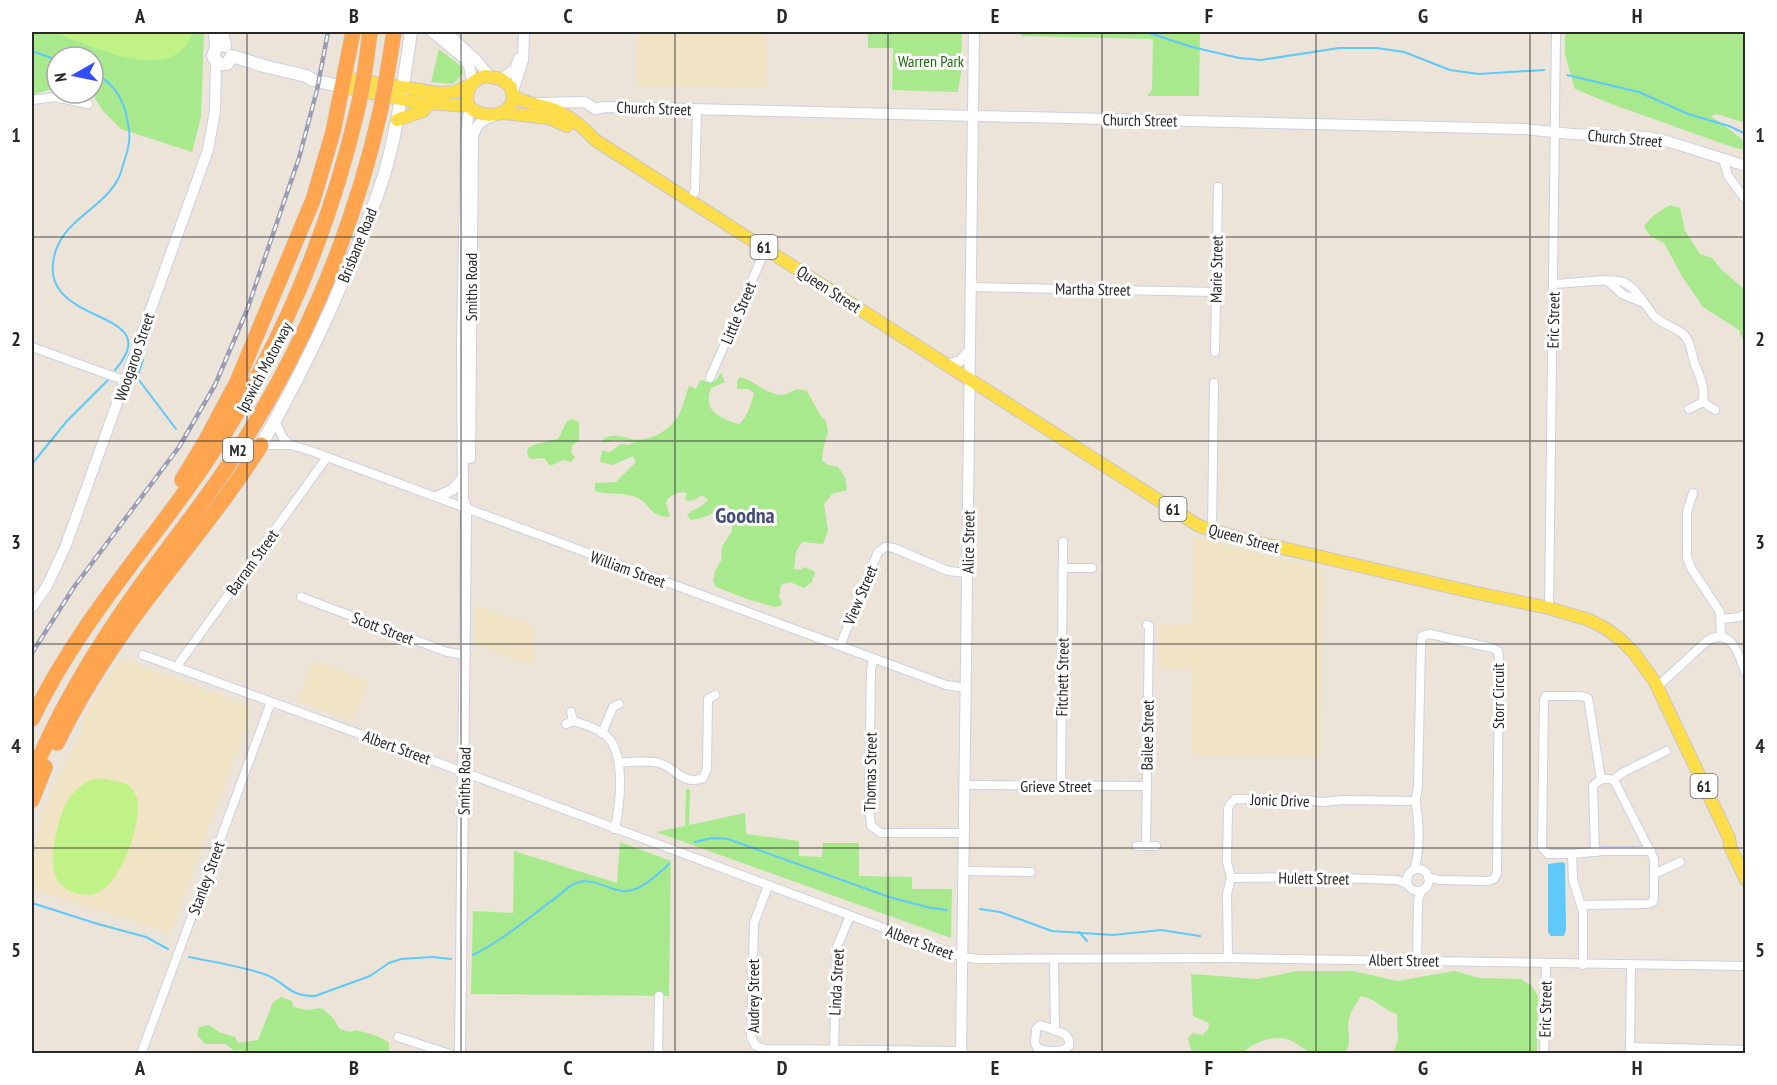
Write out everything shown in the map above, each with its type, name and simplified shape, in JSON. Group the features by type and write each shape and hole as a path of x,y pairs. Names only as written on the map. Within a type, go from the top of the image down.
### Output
{"highway":[{"path":"180,497 180,483 237,382 305,220 327,155 353,32"},
{"name":"Ipswich Motorway","path":"32,719 86,625 200,470 266,362 290,313 333,204 359,103 370,32"},
{"name":"Ipswich Motorway","path":"32,775 59,715 95,652 128,603 223,474 268,400 294,351 326,282 362,181 381,108 394,32"},
{"path":"32,800 65,727 109,653 223,502 261,445"}],"main road":[{"name":"Woogaroo Street","path":"215,32 223,55"},
{"name":"Woogaroo Street","path":"222,32 223,55"},
{"name":"Brisbane Road","path":"261,445 312,349 364,230 390,154 411,32"},
{"path":"223,55 306,75 314,74 401,93 429,104 468,107 467,96 471,84"},
{"path":"401,93 454,92 481,77 495,78"},
{"name":"61","path":"495,78 508,83 513,94"},
{"path":"500,114 510,108 513,94"},
{"name":"Queen Street","path":"513,94 532,104 556,111 588,131 595,140"},
{"path":"396,120 423,111 429,104"},
{"name":"61","path":"468,107 482,113 500,114"},
{"name":"Queen Street","path":"500,114 541,116 557,120 585,137 595,140 1189,520 1212,530 1549,608 1589,620 1620,639 1644,666 1657,687 1729,838 1730,846 1746,880"},
{"name":"Queen Street","path":"1729,838 1735,843 1746,866"}],"street":[{"path":"432,32 466,60 471,69 471,84"},
{"path":"446,32 495,78 514,69 523,44"},
{"path":"513,94 522,65 524,32"},
{"name":"Alice Street","path":"961,1052 971,117 974,32"},
{"name":"Eric Street","path":"1549,608 1556,32"},
{"name":"Woogaroo Street","path":"32,607 47,586 66,545 135,357 210,141 223,55"},
{"name":"Church Street","path":"532,104 585,102 595,109 604,107 1496,128 1555,133 1647,136 1746,166"},
{"name":"Smiths Road","path":"460,1053 466,655 462,310 468,107"},
{"path":"690,200 695,191 697,110"},
{"name":"Smiths Road","path":"466,508 469,501 473,137 482,120 500,114"},
{"path":"1723,159 1728,176 1746,200"},
{"name":"Marie Street","path":"1215,352 1218,187"},
{"name":"Little Street","path":"710,378 766,248"},
{"path":"1553,284 1608,281 1623,294 1644,303 1659,321 1680,331 1691,346 1695,364 1702,379 1703,402"},
{"name":"Martha Street","path":"970,287 1215,292"},
{"path":"32,347 126,381"},
{"path":"948,365 960,361 969,351"},
{"path":"1212,530 1214,383"},
{"path":"969,409 978,397 993,394"},
{"path":"1689,409 1703,402"},
{"path":"1703,402 1714,410"},
{"path":"275,420 283,438 291,445"},
{"name":"William Street","path":"261,445 291,445 327,457 438,496 873,659 946,685 965,688"},
{"name":"Barram Street","path":"178,668 180,662 327,457"},
{"path":"438,496 452,490 463,478"},
{"path":"1693,493 1687,512 1689,564 1718,608 1721,619 1721,636"},
{"name":"Fitchett Street","path":"1060,786 1063,542"},
{"name":"View Street","path":"840,646 878,552 885,547 894,548 948,571 967,573"},
{"path":"1063,568 1092,568"},
{"name":"Scott Street","path":"301,597 447,652 466,655"},
{"path":"1721,619 1740,617 1746,613"},
{"name":"Bailee Street","path":"1137,846 1151,846 1147,786 1149,626 1147,625"},
{"name":"Storr Circuit","path":"1418,870 1418,816 1415,801 1419,785 1422,636 1430,634 1492,648 1497,651 1499,658 1497,873 1494,879 1488,881 1439,880 1423,885"},
{"path":"1657,687 1708,640 1721,636 1734,644 1745,673"},
{"name":"Albert Street","path":"143,655 962,957 1228,958 1746,966"},
{"name":"Thomas Street","path":"873,659 871,670 871,826 881,833 963,833"},
{"path":"619,763 658,763 681,778 696,780 703,778 708,769 708,696"},
{"path":"1601,779 1588,698 1546,696 1544,700 1542,848 1548,854 1651,851"},
{"name":"Stanley Street","path":"141,1053 271,702"},
{"path":"602,733 613,704"},
{"path":"570,719 602,733 615,750 619,763 618,813 615,829"},
{"path":"1595,852 1593,786 1601,779 1613,780 1623,772 1666,751"},
{"path":"1581,905 1653,902 1656,863 1613,780"},
{"name":"Grieve Street","path":"964,785 1147,786"},
{"name":"Jonic Drive","path":"1228,958 1227,894 1231,878 1227,862 1228,809 1235,799 1322,802 1337,800 1415,801"},
{"path":"1572,854 1573,880 1583,912 1583,965"},
{"path":"1656,873 1680,862"},
{"path":"1407,880 1418,870 1423,885 1418,901 1417,961"},
{"path":"963,871 1031,872"},
{"name":"Hulett Street","path":"1231,878 1303,877 1322,881 1340,878 1407,880"},
{"path":"1407,880 1423,885"},
{"name":"Audrey Street","path":"768,886 754,923 751,1037 756,1046 765,1049 961,1052"},
{"name":"Linda Street","path":"834,1050 835,960 837,947 850,916"},
{"path":"1054,959 1055,1031"},
{"name":"Eric Street","path":"1544,1053 1546,964"},
{"path":"1631,964 1630,1050 1708,1052 1746,1050"},
{"path":"658,1053 659,996"},
{"path":"398,1038 450,1053"}],"shaded area":[{"path":"637,32 767,32 767,88 636,86"},
{"path":"1194,537 1323,570 1321,756 1191,755 1192,669 1159,668 1159,625 1193,624"},
{"path":"476,605 534,626 534,666 475,644"},
{"path":"119,660 253,708 170,933 32,889 32,852 43,815 84,726 84,716"},
{"path":"313,660 368,681 353,721 298,701"}],"green space":[{"path":"32,32 204,32 201,117 192,152 121,129 102,110 99,105 105,105 105,45 45,45 45,91 32,95"},
{"path":"54,32 193,32 183,49 168,58 150,60 130,58 105,52 105,45 86,45"},
{"name":"Warren Park","path":"868,32 962,32 958,92 892,90 893,48 868,48"},
{"path":"1021,32 1200,32 1199,96 1147,96 1152,90 1153,39 1021,36"},
{"path":"1565,32 1745,32 1745,123 1717,114 1711,116 1742,139 1745,150 1614,105 1575,89 1565,55"},
{"path":"439,49 462,67 463,73 453,84 431,82"},
{"path":"1670,205 1680,208 1685,231 1700,254 1712,258 1745,290 1745,345 1739,330 1703,307 1683,278 1664,243 1650,236 1644,226 1653,216"},
{"path":"721,373 725,382 711,388 709,403 715,413 739,424 747,414 754,393 748,389 737,389 740,377 777,394 783,395 797,389 807,391 820,415 826,421 828,432 822,460 828,465 838,467 845,477 847,490 832,494 824,504 828,531 823,544 802,542 796,552 794,569 800,570 805,567 815,572 812,582 804,588 790,582 781,585 779,597 782,602 781,606 775,607 747,599 716,587 713,581 715,571 721,561 722,547 732,531 732,515 727,504 707,516 691,520 687,515 708,500 702,495 695,500 687,501 685,498 687,494 684,492 668,498 666,503 670,517 657,515 633,496 595,491 595,483 616,482 636,462 633,456 613,465 600,462 602,450 610,452 621,444 629,445 635,442 616,440 603,443 604,438 621,436 637,440 663,432 679,414 689,386 696,389 700,380 709,382 716,380"},
{"path":"573,419 579,422 579,440 572,446 571,452 575,457 571,462 563,460 550,466 544,458 529,458 528,448 538,443 558,439 567,421"},
{"path":"93,779 106,779 127,784 137,798 138,813 127,853 114,878 97,893 86,895 66,889 60,883 54,868 53,851 67,801 77,789"},
{"path":"686,789 690,789 689,825 745,813 746,834 799,841 799,856 822,857 823,843 859,843 859,876 912,877 912,889 952,889 951,938 656,832 685,826"},
{"path":"620,842 671,861 669,996 471,994 473,911 513,913 514,851 617,883"},
{"path":"1297,971 1353,971 1397,981 1455,971 1479,978 1521,979 1532,986 1538,997 1537,1053 1400,1053 1394,1050 1398,1040 1397,1014 1361,996 1349,1019 1347,1050 1315,1054 1290,1040 1277,1038 1258,1042 1242,1053 1203,1053 1191,1050 1188,1038 1193,1033 1203,1035 1209,1023 1193,1016 1191,974 1257,979"},
{"path":"281,997 292,1001 293,1007 307,1010 322,1008 333,1018 340,1029 351,1032 356,1030 382,1038 389,1043 389,1053 244,1053 241,1050 234,1051 226,1044 205,1044 197,1035 199,1027 209,1025 219,1032 235,1037 238,1043 258,1040 273,1002"}],"water":[{"path":"1563,862 1565,864 1566,930 1564,936 1551,936 1548,932 1548,864"}],"waterway":[{"path":"1146,32 1192,47 1239,58 1261,60 1339,48 1377,48 1404,52 1450,70 1479,74 1544,70"},
{"path":"32,51 45,56"},
{"path":"1567,75 1639,92 1688,114 1729,126 1746,134"},
{"path":"105,80 116,91 125,110 129,145 120,175 111,189 104,198 76,221 61,239 56,250 53,275 62,293 78,306 114,324 126,335 128,349 115,370"},
{"path":"143,360 138,375 139,380 176,429"},
{"path":"32,464 67,421 110,378"},
{"path":"695,842 712,838 728,839 889,897 947,910"},
{"path":"473,955 503,937 576,883 588,881 616,890 628,891 647,882 669,864"},
{"path":"32,903 146,937 168,949"},
{"path":"980,909 1000,912 1052,931 1113,935 1161,930 1200,936"},
{"path":"1079,932 1087,941"},
{"path":"189,957 255,971 272,977 298,994 315,996 370,976 389,963 401,959 432,957 451,959"}],"railway":[{"path":"32,653 74,587 179,447 215,385 247,310 299,158 317,90 328,32"}],"district":[{"name":"Goodna","path":"745,515"}]}
